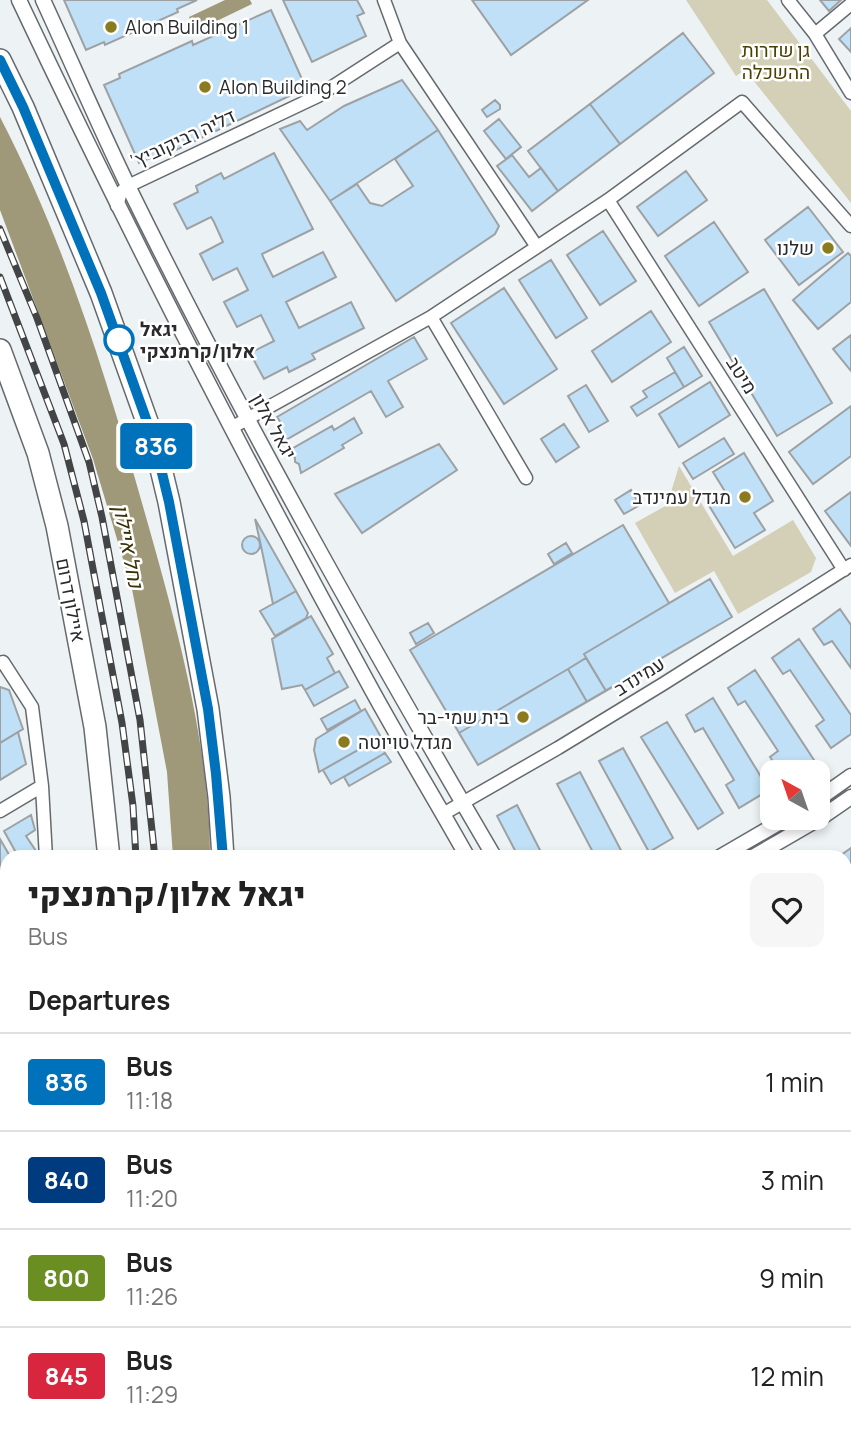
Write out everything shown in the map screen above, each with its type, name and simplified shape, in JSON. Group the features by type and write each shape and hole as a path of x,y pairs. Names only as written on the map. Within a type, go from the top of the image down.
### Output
{"highway":[{"path":"0,60 23,107 101,293 155,444 169,502 208,709 222,850"},
{"name":"איילון דרום","path":"0,349 38,453 57,526 95,727 108,850"}],"street":[{"name":"יגאל אלון","path":"19,0 117,206 231,428 368,684 463,850"},
{"name":"יגאל אלון","path":"43,0 128,186 247,418 490,850"},
{"path":"384,0 400,43 537,247"},
{"path":"788,0 815,34 851,93"},
{"path":"815,34 851,4"},
{"name":"'דליה רביקוביץ","path":"128,186 318,96 400,43"},
{"path":"231,428 431,317 608,200 742,102 851,226"},
{"path":"117,206 121,192 128,186"},
{"name":"מיטב","path":"608,200 848,568"},
{"path":"431,317 526,478"},
{"name":"עמינדב","path":"443,814 640,698 848,568"},
{"path":"1,662 32,707 42,786 46,850"},
{"path":"830,791 851,776"},
{"path":"0,811 42,786"},
{"path":"765,850 851,797"},
{"path":"732,850 766,830"}],"green space":[{"name":"גן שדרות ההשכלה","path":"686,0 767,0 851,111 851,203 745,70 736,76"},
{"path":"679,466 733,556 793,520 816,558 811,572 738,614 714,571 675,593 635,523 667,505"}],"water":[{"path":"225,0 250,0 252,4 196,31 189,17"},
{"name":"נחל איילון","path":"0,117 44,211 82,309 144,510 189,682 204,770 210,850 173,850 167,772 132,589 93,459 0,210"}],"building":[{"name":"Alon Building 1","path":"64,0 197,0 177,9 178,12 105,45 104,42 86,50"},
{"path":"283,0 357,0 364,13 357,16 366,36 312,62"},
{"path":"472,0 588,0 511,55"},
{"path":"820,0 841,0 829,11"},
{"name":"Alon Building 2","path":"271,10 306,88 157,159 155,156 139,163 104,85 120,78 119,74 192,41 193,45"},
{"path":"851,28 851,52 839,39"},
{"path":"683,33 714,73 620,144 590,104"},
{"path":"402,80 438,130 330,201 280,129 300,121 307,130 344,106"},
{"path":"495,100 500,109 487,117 482,110"},
{"path":"590,104 620,144 558,191 528,151"},
{"path":"499,119 521,147 506,159 484,131"},
{"path":"438,130 499,226 495,234 396,301 330,201 357,184 370,203 382,206 413,186 395,159"},
{"path":"274,153 313,229 262,254 273,277 323,252 336,277 286,302 299,328 351,302 364,328 312,354 315,359 289,372 287,367 264,379 250,353 274,341 261,315 237,327 224,302 248,290 237,268 213,280 200,254 223,242 214,222 211,217 187,229 174,204 198,192 196,186 221,173 224,179"},
{"path":"512,155 529,177 541,168 558,191 532,211 497,166"},
{"path":"686,171 707,200 658,236 637,207"},
{"path":"808,207 843,252 799,285 765,240"},
{"path":"714,222 748,272 699,306 665,256"},
{"path":"603,231 636,281 600,305 567,255"},
{"path":"848,253 851,256 851,302 818,329 793,300"},
{"path":"551,260 587,318 556,338 519,280"},
{"path":"504,288 557,369 504,404 451,323"},
{"path":"764,289 832,403 777,436 709,322"},
{"path":"651,311 671,342 612,382 592,351"},
{"path":"851,335 851,371 833,349"},
{"path":"414,337 427,359 388,381 403,407 386,417 371,391 284,441 276,426 281,423 277,417"},
{"path":"684,347 702,376 684,387 667,358"},
{"path":"675,372 684,387 637,416 631,407 647,397 643,391"},
{"path":"710,382 730,415 679,447 659,414"},
{"path":"586,385 608,421 589,432 568,396"},
{"path":"851,406 851,456 813,484 789,452"},
{"path":"354,418 362,433 342,445 344,448 301,473 299,464 288,451 332,426 334,430"},
{"path":"564,424 579,447 556,462 541,439"},
{"path":"724,438 734,454 693,479 683,463"},
{"path":"439,444 457,470 362,533 335,494"},
{"name":"מגדל עמינדב","path":"744,453 773,501 754,513 765,530 735,548 708,504 726,493 713,472"},
{"path":"631,490 640,505 624,514 615,500"},
{"path":"851,492 851,546 825,511"},
{"path":"255,519 296,591 273,604 261,546"},
{"path":"623,525 669,603 710,579 732,617 478,765 410,650"},
{"path":"251,536 257,539 260,545 257,551 251,554 245,551 242,545 245,539"},
{"path":"566,543 572,553 554,564 548,554"},
{"path":"710,579 732,617 606,691 584,654"},
{"path":"296,591 308,613 306,618 275,636 260,611"},
{"path":"840,609 851,625 851,668 832,641 824,645 813,629"},
{"path":"311,616 333,654 327,658 335,673 305,690 302,685 282,689 272,639"},
{"path":"428,623 434,633 416,644 410,633"},
{"path":"799,639 851,715 851,734 831,748 816,726 824,720 790,670 783,674 772,658"},
{"path":"586,658 606,691 587,702 568,669"},
{"name":"בית שמי-בר","path":"568,669 587,702 478,765 459,733"},
{"path":"755,670 814,760 772,760 770,757 778,751 745,701 738,705 728,688"},
{"path":"339,671 348,687 314,706 305,690"},
{"path":"0,687 9,690 23,729 0,743"},
{"path":"713,698 760,775 760,795 739,808 726,785 734,780 703,728 695,732 686,715"},
{"path":"355,700 361,711 327,730 321,719"},
{"name":"מגדל טויוטה","path":"365,709 381,737 319,772 314,750 316,739"},
{"path":"667,722 723,813 698,829 641,737"},
{"path":"18,732 26,764 0,780 0,743"},
{"path":"377,739 385,753 331,784 323,770"},
{"path":"623,748 673,838 648,850 599,761"},
{"path":"385,753 391,762 349,786 344,777"},
{"path":"580,772 621,850 592,850 557,784"},
{"path":"517,805 540,850 515,850 497,816"},
{"path":"31,815 35,830 26,836 35,850 15,850 4,831"},
{"path":"0,839 6,850 0,850"}],"railway":[{"path":"0,229 37,318 89,462 140,720 154,850"},
{"path":"0,277 64,444 84,521 122,723 133,806 136,850"}],"bus line":[{"name":"836","path":"0,60 23,107 101,293 155,444 169,502 208,709 222,850"}],"place":[{"name":"Alon Building 1","path":"111,27"},
{"name":"Alon Building 2","path":"205,87"},
{"name":"שלנו","path":"828,248"},
{"name":"יגאל אלון/קרמנצקי","path":"119,340"},
{"name":"מגדל עמינדב","path":"745,497"},
{"name":"בית שמי-בר","path":"523,717"},
{"name":"מגדל טויוטה","path":"344,742"}]}
